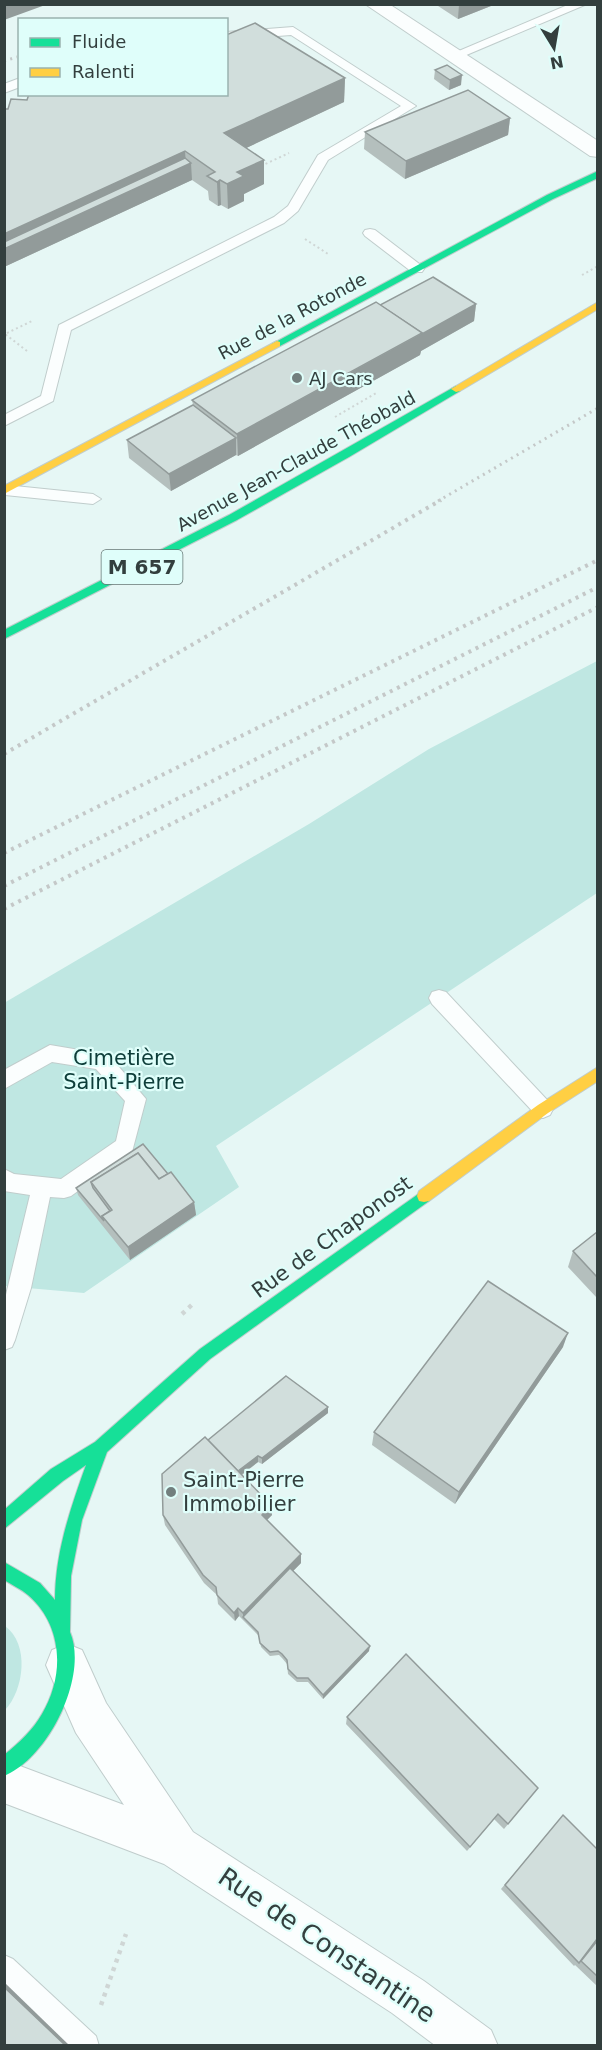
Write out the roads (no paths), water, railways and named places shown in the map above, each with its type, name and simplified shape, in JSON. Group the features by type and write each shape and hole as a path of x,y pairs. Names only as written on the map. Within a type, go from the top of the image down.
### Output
{"main road":[{"name":"Rue de la Rotonde","path":"5,490 597,174"},
{"name":"Avenue Jean-Claude Théobald","path":"4,635 142,567 278,494 597,305"},
{"name":"Rue de Chaponost","path":"4,1521 57,1475 100,1447 206,1354 597,1072"},
{"name":"Rue de Chaponost","path":"4,1767 20,1758 44,1731 61,1700 65,1649 63,1576 74,1520 100,1447"},
{"path":"4,1570 28,1582 50,1604 65,1649"}],"street":[{"path":"375,4 597,151"},
{"name":"Rue de Constantine","path":"65,1649 91,1718 178,1846"},
{"name":"Rue de Constantine","path":"4,1781 178,1846 408,1997 475,2046"}],"lane":[{"path":"453,56 582,4"},
{"path":"4,421 48,398 64,328 279,219 293,208 323,158 410,106 293,31 228,36"},
{"path":"370,234 417,269"},
{"path":"5,490 93,499"},
{"path":"439,998 543,1109"},
{"path":"4,1081 50,1053 102,1061 136,1099 125,1146 64,1189 8,1184 4,1178"},
{"path":"4,1340 20,1288 42,1187"},
{"path":"4,1968 86,2046"}],"railway":[{"path":"4,61 17,57"},
{"path":"438,501 598,408"},
{"path":"4,754 441,500"},
{"path":"4,853 598,560"},
{"path":"4,886 598,587"},
{"path":"4,909 598,607"}],"place":[{"name":"AJ Cars","path":"297,378"},
{"name":"Saint-Pierre Immobilier","path":"171,1492"}],"park label":[{"name":"Cimetière Saint-Pierre","path":"124,1070"}]}
